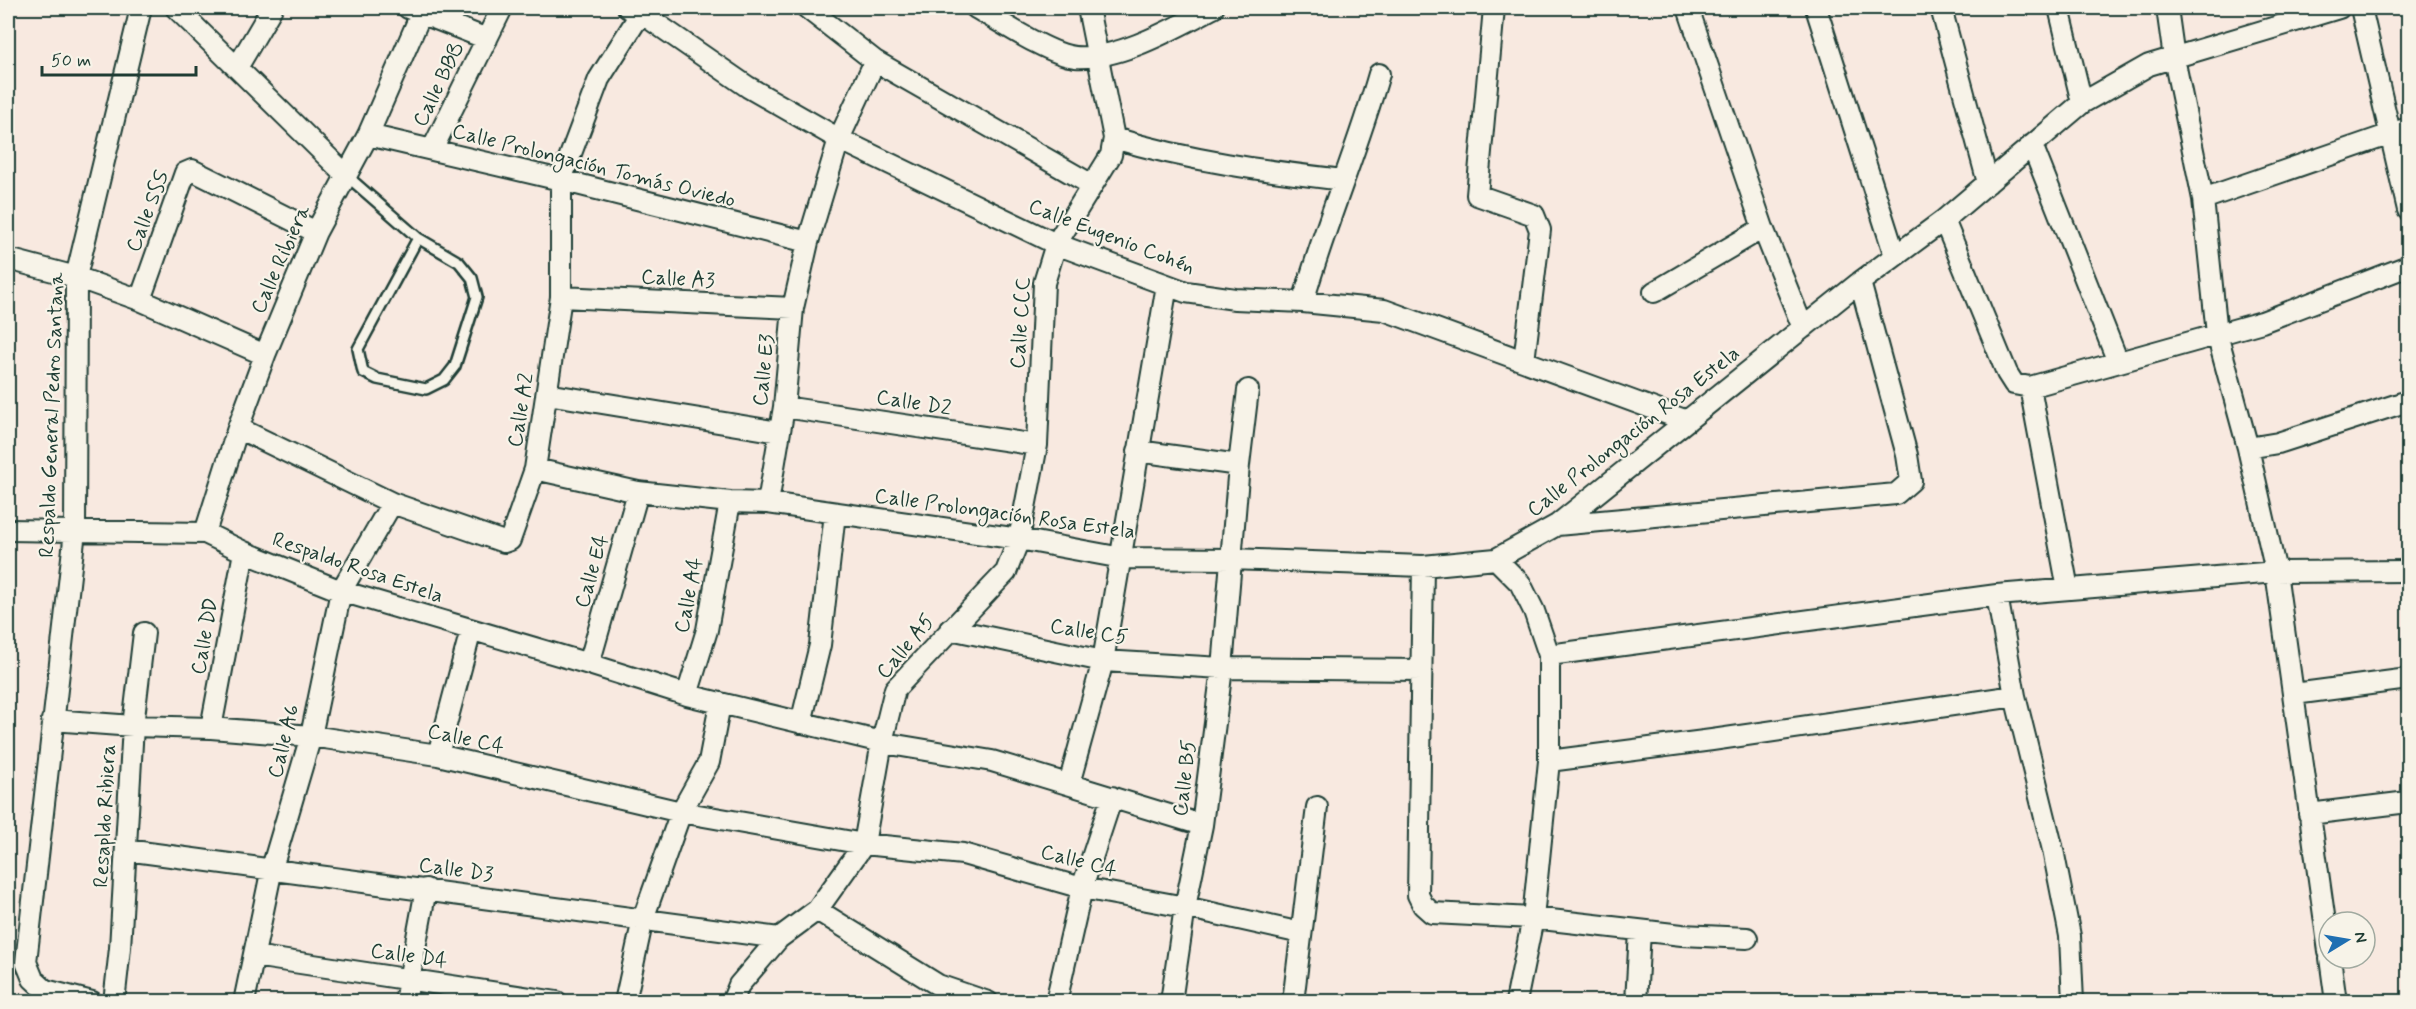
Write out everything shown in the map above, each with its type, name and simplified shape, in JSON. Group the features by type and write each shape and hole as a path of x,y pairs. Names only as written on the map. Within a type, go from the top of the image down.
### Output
{"street":[{"name":"Respaldo General Pedro Santana","path":"92,1002 45,990 33,979 26,962 75,531 76,277 141,8"},
{"path":"176,8 238,66 347,176"},
{"path":"238,66 272,8"},
{"name":"Calle BBB","path":"432,150 502,8"},
{"path":"807,8 875,61 1092,185"},
{"path":"976,8 1053,50 1074,57 1098,55 1148,41 1213,8"},
{"path":"1088,8 1114,138 1152,150 1241,168 1343,180"},
{"path":"1494,8 1477,195 1534,216 1540,230 1524,361"},
{"path":"1688,8 1763,228 1803,328"},
{"path":"1816,8 1894,256"},
{"path":"1941,8 1988,183"},
{"path":"2059,8 2082,103"},
{"path":"2167,8 2174,58 2203,199 2217,334 2248,448 2276,572 2323,910"},
{"name":"Calle Prolongación Rosa Estela","path":"535,469 638,492 730,502 768,503 1019,538 1122,558 1231,559 1423,566 1496,559 1557,525 1860,282 1944,220 2082,103 2149,65 2339,8"},
{"path":"2361,8 2409,210"},
{"name":"Calle Eugenio Cohén","path":"638,9 748,87 839,139 1056,244 1186,292 1235,299 1304,302 1384,310 1687,421"},
{"name":"Calle A2","path":"238,428 392,503 508,542 510,540 535,469 561,297 561,180 599,79 638,9"},
{"path":"415,11 487,39"},
{"name":"Calle Ribiera","path":"205,533 238,428 265,355 316,232 368,135 415,11"},
{"name":"Calle E3","path":"768,503 784,407 793,308 808,242 839,139 875,61"},
{"path":"1304,302 1315,260 1363,131 1379,74"},
{"path":"2203,199 2409,128"},
{"name":"Calle Prolongación Tomás Oviedo","path":"368,135 561,180 808,242"},
{"name":"Calle CCC","path":"1037,445 1044,283 1056,244 1111,155 1114,138"},
{"path":"2032,145 2118,362"},
{"name":"Calle SSS","path":"140,300 185,173 188,171 192,170 316,232"},
{"path":"1944,220 2007,373 2014,384 2030,387 2262,322 2409,266"},
{"path":"1654,292 1763,228"},
{"path":"8,259 76,277 140,300 265,355"},
{"path":"1557,525 1896,494 1911,481 1860,282"},
{"path":"1069,784 1102,661 1122,558 1167,285"},
{"name":"Calle A3","path":"561,297 793,308"},
{"path":"2030,387 2068,589"},
{"name":"Calle B5","path":"1172,1002 1185,907 1202,825 1222,668 1239,465 1248,390"},
{"path":"547,394 779,432"},
{"path":"2248,448 2278,443 2409,401"},
{"name":"Calle D2","path":"784,407 1037,445"},
{"name":"Calle A5","path":"732,1002 739,985 779,938 817,910 864,844 882,742 896,689 1006,572 1019,538 1037,445"},
{"path":"1138,451 1239,465"},
{"name":"Calle E4","path":"590,664 638,492"},
{"name":"Calle A4","path":"687,695 707,630 730,502"},
{"name":"Calle A6","path":"244,1002 272,868 311,736 340,591 392,503"},
{"path":"801,723 820,645 835,513"},
{"name":"Respaldo Rosa Estela","path":"8,530 205,533 244,552 340,591 590,664 687,695 882,742 992,761 1202,825"},
{"name":"Calle DD","path":"211,728 244,552"},
{"path":"1496,559 1520,583 1534,611 1549,655 1549,761 1533,918 1516,1002"},
{"path":"1423,566 1418,895 1423,905 1432,913 1533,918 1640,931 1747,938"},
{"path":"1549,655 1997,595 2276,572 2409,571"},
{"path":"1997,595 2015,696 2053,850 2070,936 2073,1002"},
{"name":"Calle C5","path":"950,629 1102,661 1222,668 1421,670"},
{"path":"438,755 471,630"},
{"name":"Resapldo Ribiera","path":"114,1002 120,948 133,726 144,633"},
{"path":"2294,693 2409,679"},
{"path":"1549,761 2015,696"},
{"path":"625,1002 643,919 681,812 709,762 720,704"},
{"name":"Calle C4","path":"52,720 133,726 211,728 311,736 438,755 681,812 864,844 963,854 1082,888 1185,907 1301,933"},
{"path":"1056,1002 1082,888 1112,797"},
{"path":"2309,814 2409,802"},
{"path":"1293,1002 1317,807"},
{"name":"Calle D3","path":"126,850 779,938"},
{"path":"405,1002 426,889"},
{"path":"817,910 936,993 988,1002"},
{"path":"1636,1002 1640,931"},
{"name":"Calle D4","path":"254,956 557,1002"},
{"path":"2332,970 2336,1002"}],"lane":[{"path":"347,176 418,238 459,262 472,278 477,297 455,366 444,380 426,389 377,379 363,372 358,349 418,238"}]}
